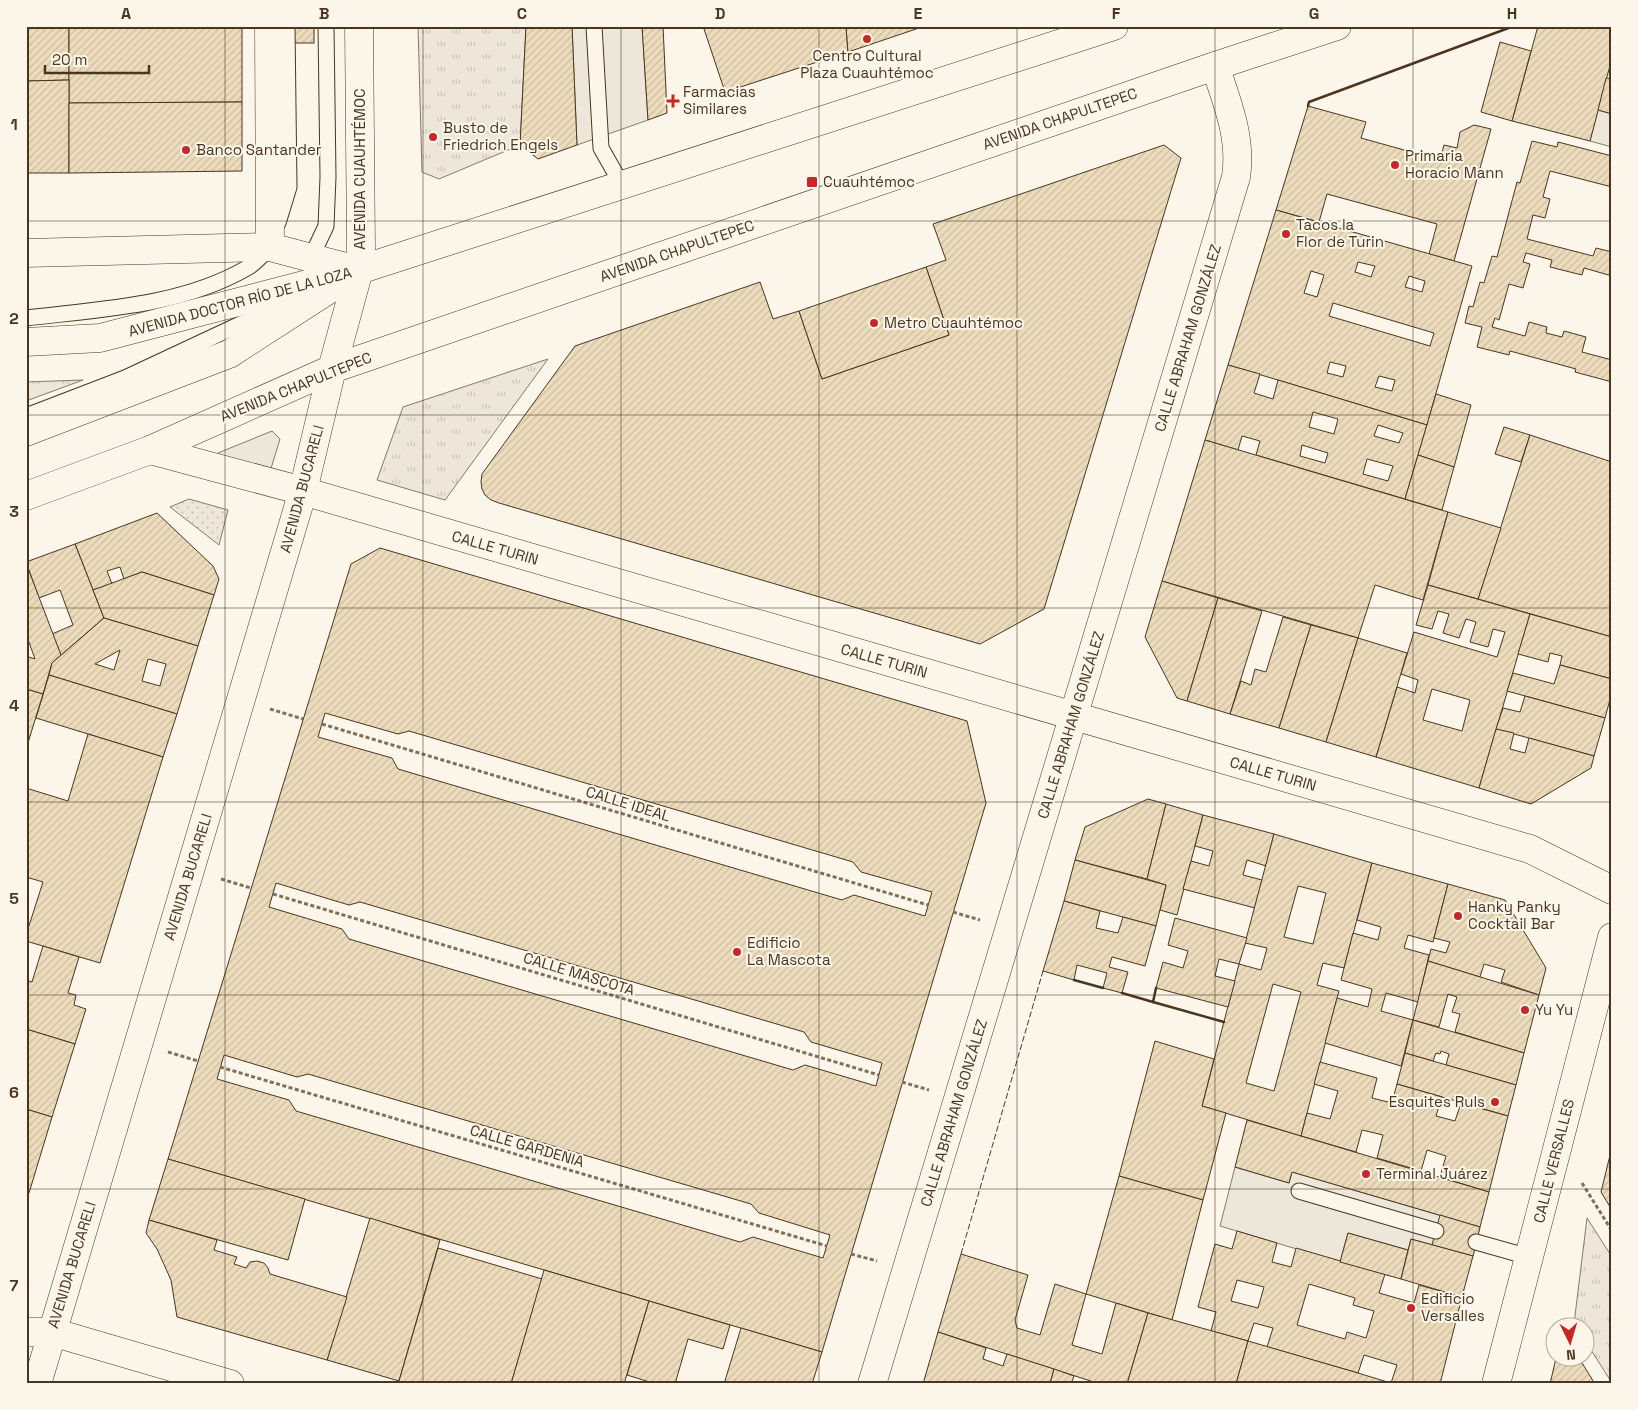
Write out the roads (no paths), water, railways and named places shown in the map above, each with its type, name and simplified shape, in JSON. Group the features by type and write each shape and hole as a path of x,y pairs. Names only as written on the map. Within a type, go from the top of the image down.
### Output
{"main road":[{"path":"269,26 270,247"},
{"name":"AVENIDA CUAUHTÉMOC","path":"332,369 359,270 361,250 359,26"},
{"path":"26,432 229,354 359,270 1114,26"},
{"name":"AVENIDA CHAPULTEPEC","path":"26,496 150,450 332,369 1215,66 1337,26"},
{"name":"CALLE ABRAHAM GONZÁLEZ","path":"872,1384 1236,177 1239,161 1234,123 1215,66"},
{"name":"AVENIDA DOCTOR RÍO DE LA LOZA","path":"26,253 270,247 359,270"},
{"name":"AVENIDA DOCTOR RÍO DE LA LOZA","path":"26,342 100,338 359,270"},
{"name":"AVENIDA BUCARELI","path":"37,1384 39,1332 303,491 332,369"},
{"name":"CALLE TURIN","path":"150,450 303,491 1530,849 1612,890"},
{"name":"CALLE VERSALLES","path":"1496,1384 1612,937"},
{"path":"39,1332 230,1384"}],"lane":[{"path":"26,318 159,301 212,286 249,267 270,247 289,187 287,26"},
{"path":"26,416 125,378 249,320 290,287 312,258 326,226 328,177 326,26"},
{"path":"594,26 601,148 622,185"},
{"path":"1299,1191 1436,1231"},
{"path":"1476,1242 1529,1257"}],"place":[{"name":"Centro Cultural Plaza Cuauhtémoc","path":"867,39"},
{"name":"Farmacias Similares","path":"673,101"},
{"name":"Busto de Friedrich Engels","path":"433,137"},
{"name":"Banco Santander","path":"186,150"},
{"name":"Primaria Horacio Mann","path":"1395,165"},
{"name":"Cuauhtémoc","path":"812,182"},
{"name":"Tacos la Flor de Turin","path":"1286,234"},
{"name":"Metro Cuauhtémoc","path":"874,323"},
{"name":"Hanky Panky Cocktail Bar","path":"1458,916"},
{"name":"Edificio La Mascota","path":"737,952"},
{"name":"Yu Yu","path":"1525,1010"},
{"name":"Esquites Ruls","path":"1495,1102"},
{"name":"Terminal Juárez","path":"1366,1174"},
{"name":"Edificio Versalles","path":"1411,1308"}]}
